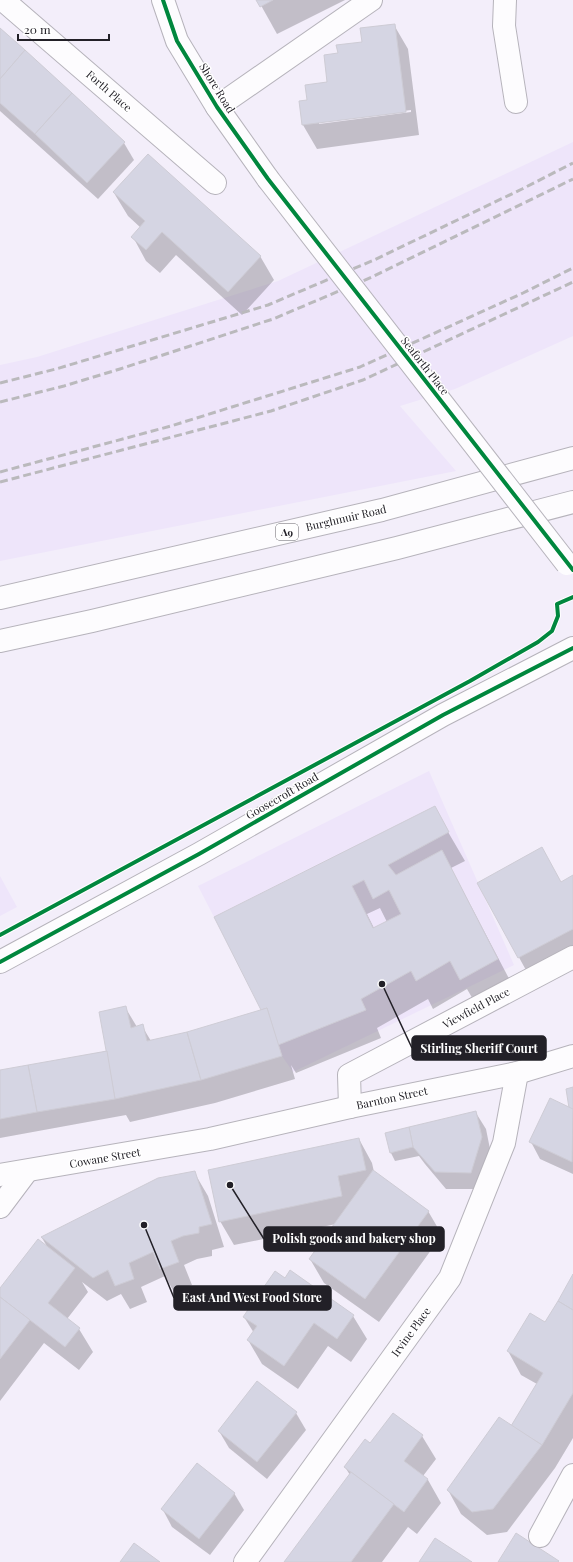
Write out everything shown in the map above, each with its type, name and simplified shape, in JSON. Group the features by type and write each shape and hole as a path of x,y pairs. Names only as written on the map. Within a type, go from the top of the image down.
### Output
{"street":[{"name":"Forth Place","path":"3,0 215,183"},
{"name":"Shore Road","path":"163,0 177,41 217,107 268,179"},
{"path":"217,107 371,0"},
{"path":"506,0 504,26 516,102"},
{"name":"Seaforth Place","path":"268,179 570,567"},
{"name":"Burghmuir Road","path":"0,598 382,510 573,458"},
{"path":"0,641 92,621 397,548 573,502"},
{"name":"Goosecroft Road","path":"0,962 199,854 443,715 573,648"},
{"name":"Viewfield Place","path":"350,1107 349,1075 572,962"},
{"name":"Barnton Street","path":"210,1139 350,1107 517,1073 573,1056"},
{"name":"Irvine Place","path":"245,1562 450,1278 504,1143 517,1073"},
{"name":"Cowane Street","path":"0,1175 210,1139"},
{"path":"0,1208 27,1171"},
{"path":"540,1536 573,1475"}],"shaded area":[{"path":"573,142 573,336 455,389 400,406 456,471 0,561 0,365 37,357 278,281"},
{"path":"429,771 514,965 293,1072 282,1056 268,1008 214,917 198,886"},
{"path":"0,876 17,907 0,916"}],"building":[{"path":"256,0 273,0 260,7"},
{"path":"395,24 406,112 302,125 299,101 307,100 305,85 327,82 324,55 338,53 336,45 362,42 360,28"},
{"path":"0,28 25,50 0,79"},
{"path":"25,50 72,93 35,134 0,103 0,79"},
{"path":"72,93 125,142 87,183 35,134"},
{"path":"148,154 261,256 228,292 162,232 146,250 131,237 145,221 113,192"},
{"path":"435,806 449,832 388,865 396,875 442,850 498,959 460,980 450,961 416,981 411,971 361,999 366,1010 278,1045 267,1008 261,1010 214,917","holes":["364,880 373,899 389,890 401,914 373,928 352,886"]},
{"path":"542,847 561,882 573,875 573,929 518,958 477,883"},
{"path":"126,1006 131,1028 143,1024 147,1041 187,1032 201,1080 115,1099 99,1012"},
{"path":"267,1008 282,1056 201,1080 187,1032"},
{"path":"107,1051 115,1099 37,1112 28,1065"},
{"path":"28,1065 37,1112 0,1119 0,1070"},
{"path":"573,1087 573,1109 569,1108 566,1089"},
{"path":"550,1098 573,1109 572,1162 529,1142"},
{"path":"476,1111 482,1137 471,1173 435,1172 413,1147 409,1127"},
{"path":"409,1127 413,1147 390,1153 385,1133"},
{"path":"359,1138 366,1170 338,1176 342,1196 219,1222 208,1170"},
{"path":"373,1170 429,1211 365,1299 309,1259"},
{"path":"195,1171 212,1224 199,1227 199,1233 183,1236 171,1241 179,1262 160,1269 153,1252 129,1263 134,1279 115,1286 108,1270 93,1278 41,1237 158,1178"},
{"path":"38,1239 75,1268 48,1303 80,1328 65,1347 0,1297 0,1288"},
{"path":"290,1270 354,1315 337,1339 314,1323 284,1366 247,1340 257,1326 243,1317 275,1271 285,1278"},
{"path":"573,1274 573,1310 558,1301"},
{"path":"0,1297 30,1320 0,1359"},
{"path":"558,1301 573,1310 573,1393 542,1445 511,1426 543,1373 507,1351 530,1313 545,1322"},
{"path":"257,1381 297,1412 257,1462 218,1431"},
{"path":"393,1413 423,1435 404,1461 428,1479 404,1512 344,1467 365,1439 370,1443"},
{"path":"499,1417 542,1445 493,1509 472,1512 447,1490"},
{"path":"197,1463 235,1493 199,1539 161,1509"},
{"path":"351,1472 394,1504 351,1562 284,1562"},
{"path":"516,1533 559,1561 498,1562"},
{"path":"435,1538 472,1562 419,1562"},
{"path":"134,1543 160,1562 120,1562"}],"railway":[{"path":"0,383 56,369 268,305 374,260 573,163"},
{"path":"0,402 64,386 120,369 273,319 372,277 573,179"},
{"path":"0,472 171,426 360,367 523,293 573,268"},
{"path":"0,482 271,411 363,380 573,282"}],"cycle path":[{"path":"163,0 177,41 217,107 268,179 573,570"},
{"path":"0,935 470,681 538,642 552,631 558,616 557,604 573,597"},
{"path":"0,962 199,854 443,715 573,648"}],"place":[{"name":"Stirling Sheriff Court","path":"382,984"},
{"name":"Polish goods and bakery shop","path":"230,1185"},
{"name":"East And West Food Store","path":"144,1225"}]}
